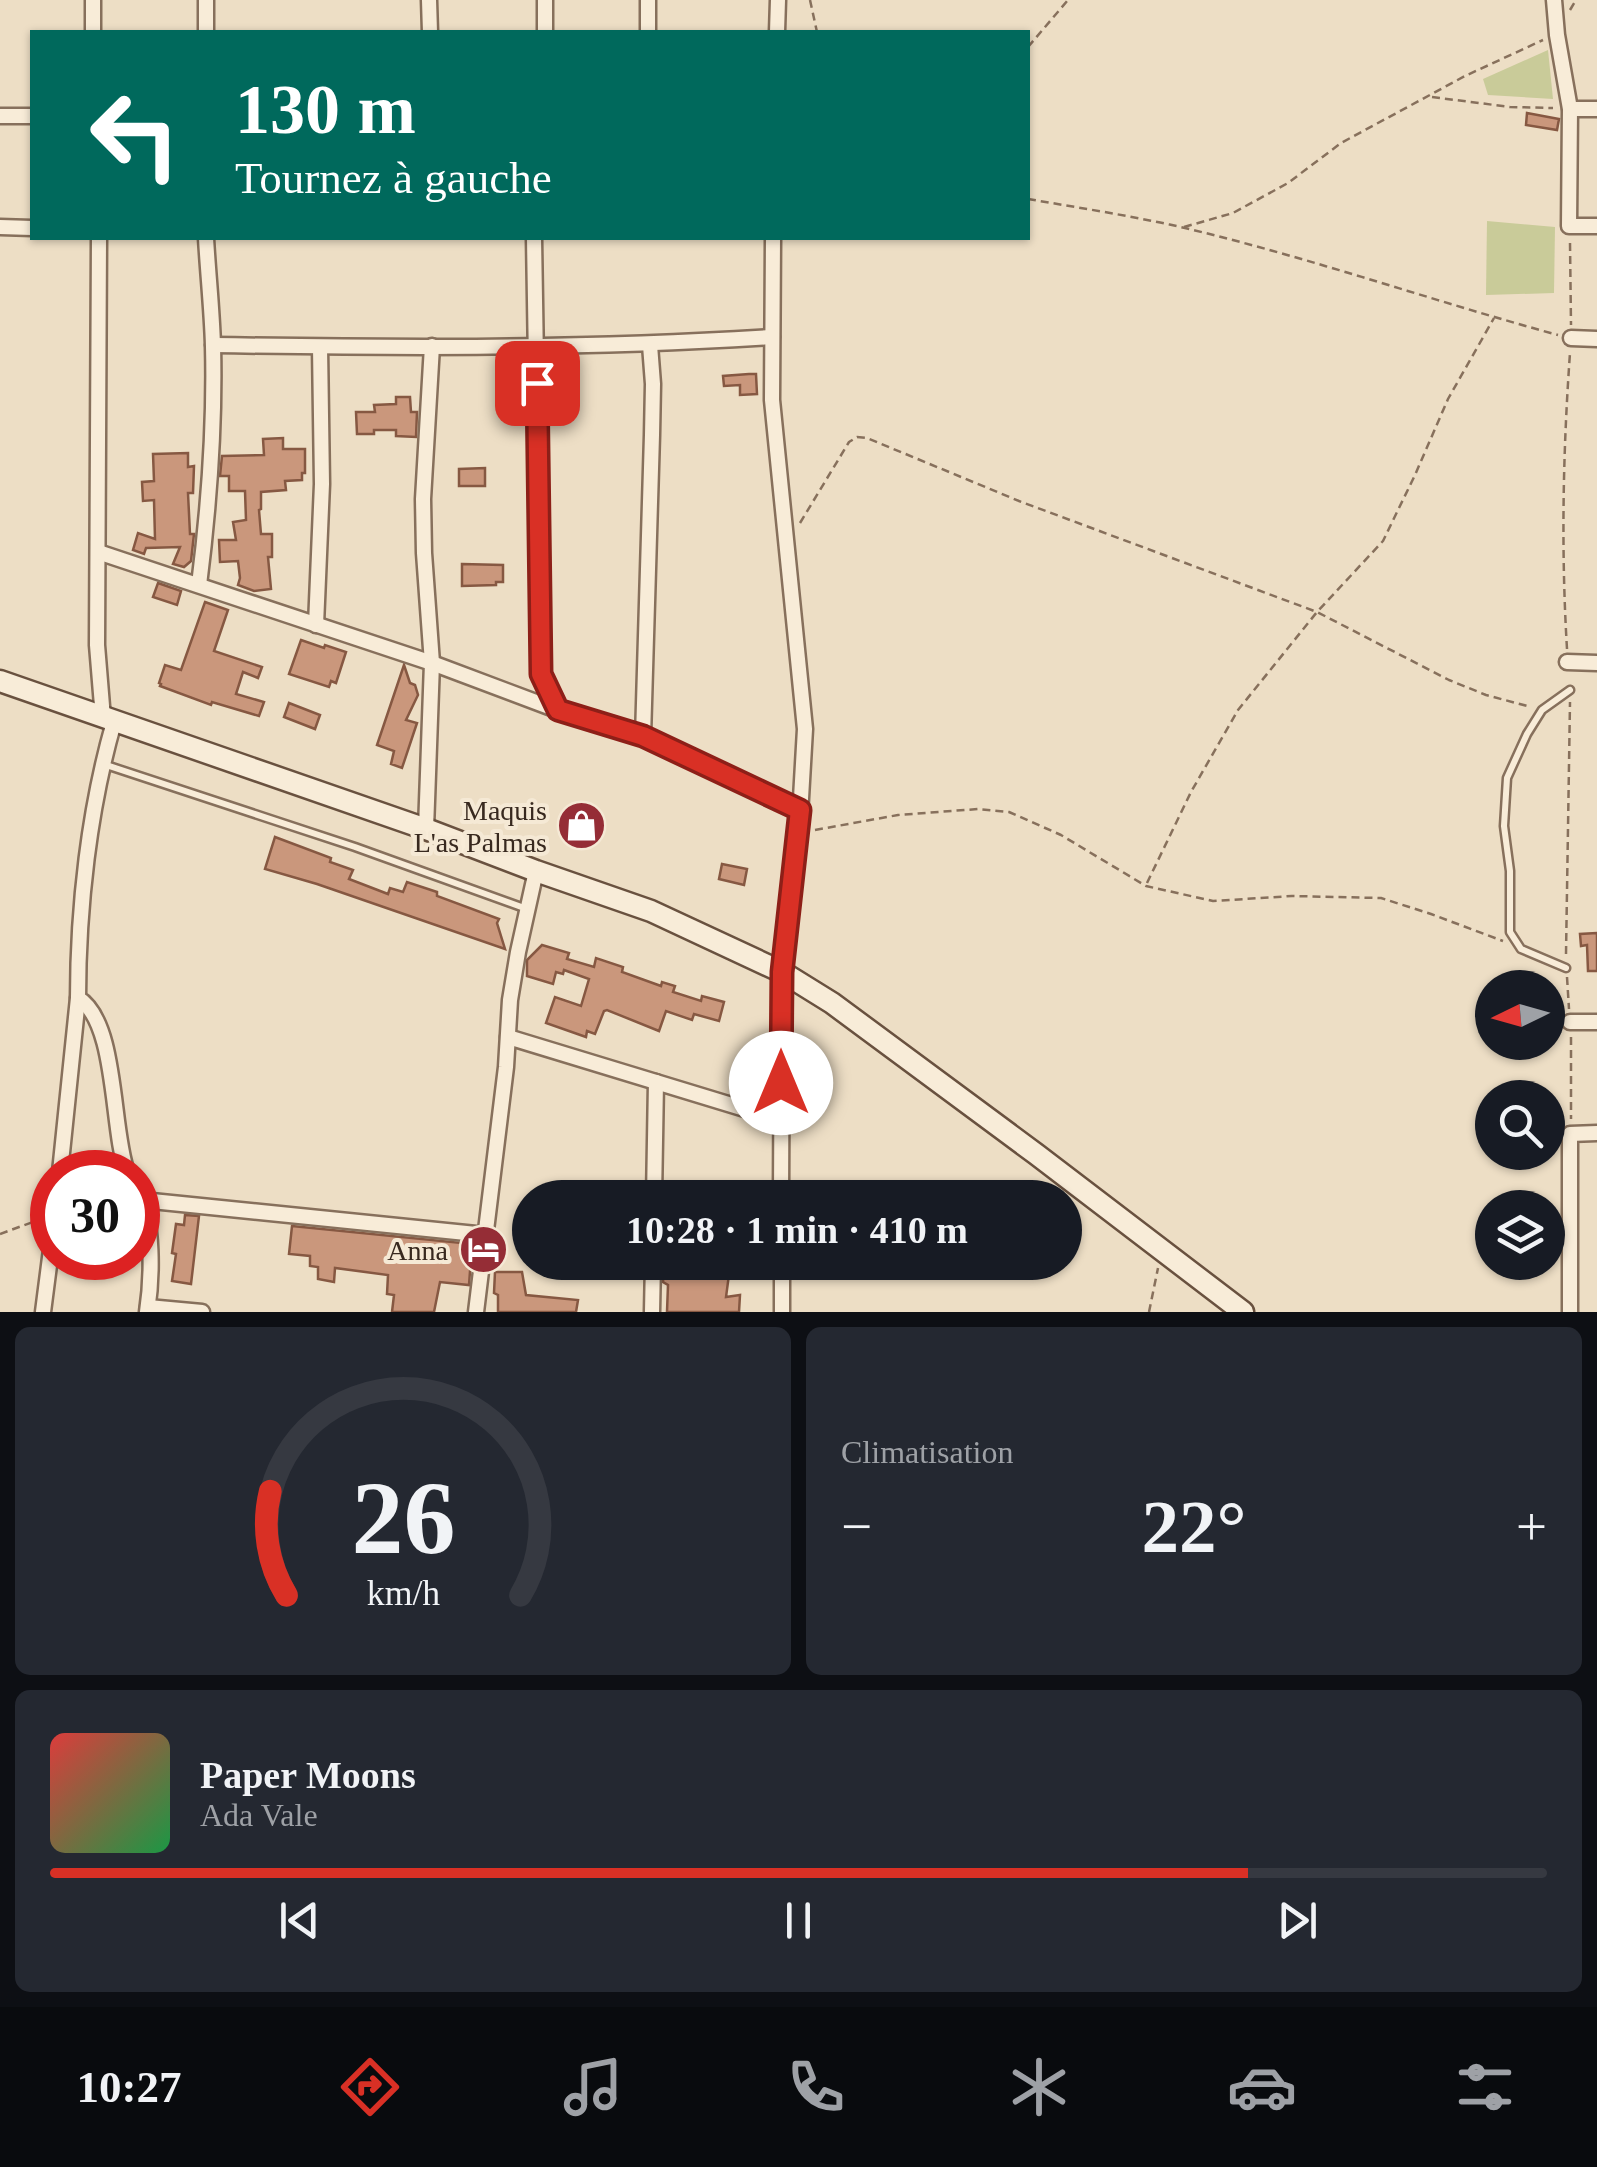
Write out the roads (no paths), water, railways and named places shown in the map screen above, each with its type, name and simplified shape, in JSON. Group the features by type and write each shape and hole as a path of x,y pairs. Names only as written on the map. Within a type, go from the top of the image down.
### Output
{"street":[{"path":"93,0 93,30"},
{"path":"206,0 206,30"},
{"path":"429,0 430,30"},
{"path":"544,0 545,30"},
{"path":"648,0 648,30"},
{"path":"777,30 778,0"},
{"path":"1554,0 1570,108 1569,226 1597,226"},
{"path":"1570,108 1597,109"},
{"path":"0,116 30,116"},
{"path":"0,227 30,228"},
{"path":"62,1150 78,998 78,951 108,720 97,645 99,240"},
{"path":"198,585 206,528 213,345 206,240"},
{"path":"534,240 541,674 558,710"},
{"path":"773,240 772,400 804,729 799,832 782,972 781,1180"},
{"path":"213,345 650,345 772,337"},
{"path":"1571,338 1597,339"},
{"path":"643,736 653,384 650,345"},
{"path":"316,625 322,484 320,346"},
{"path":"426,829 432,663 423,499 432,346"},
{"path":"98,552 643,736 800,810"},
{"path":"1567,662 1597,663"},
{"path":"513,694 541,674"},
{"path":"0,682 651,911 782,972 832,1003 1243,1312"},
{"path":"476,1312 515,970 536,872"},
{"path":"78,998 88,1004 104,1043 120,1150"},
{"path":"1570,1022 1597,1022"},
{"path":"508,1036 781,1120"},
{"path":"654,1180 656,1082"},
{"path":"1570,1312 1570,1134 1597,1134"},
{"path":"160,1197 486,1235"},
{"path":"43,1312 47,1280"},
{"path":"149,1280 148,1310 202,1312"},
{"path":"652,1280 652,1312"},
{"path":"782,1280 782,1312"}],"lane":[{"path":"1566,968 1521,949 1510,932 1510,871 1504,826 1508,778 1527,734 1542,710 1570,690"},
{"path":"102,764 528,909"}],"place":[{"name":"Maquis L'as Palmas","path":"582,826"},
{"name":"Anna","path":"483,1250"}]}
